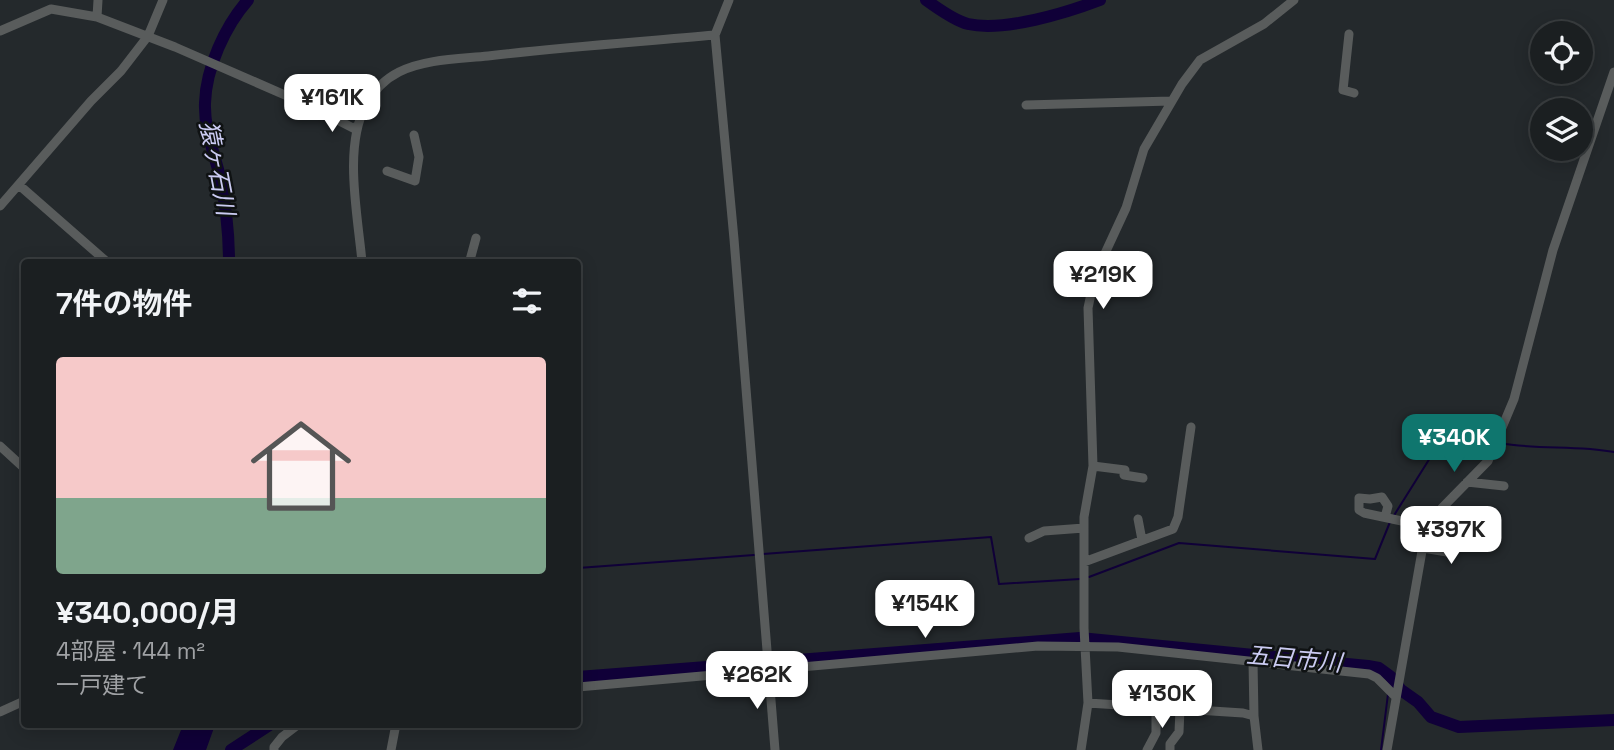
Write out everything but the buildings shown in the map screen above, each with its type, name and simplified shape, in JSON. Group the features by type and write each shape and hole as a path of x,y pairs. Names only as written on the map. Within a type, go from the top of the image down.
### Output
{"street":[{"path":"97,16 99,0"},
{"path":"0,206 91,101 112,82 148,36 163,0"},
{"path":"1081,750 1087,703 1083,517 1093,466 1088,308 1095,275 1126,208 1144,149 1171,101 1200,60 1264,24 1294,0"},
{"path":"727,4 715,35 775,750"},
{"path":"0,31 51,9 97,16 310,106 353,128 357,127"},
{"path":"1349,34 1343,90 1354,93"},
{"path":"362,259 355,191 354,140 366,105 379,86 399,72 415,66 533,51 715,35"},
{"path":"1387,750 1425,534 1442,508 1488,461 1514,398 1553,250 1614,72"},
{"path":"1026,105 1171,101"},
{"path":"387,171 415,181 419,157 414,135"},
{"path":"19,185 104,259"},
{"path":"470,259 476,238"},
{"path":"1084,562 1173,528 1178,517 1191,427"},
{"path":"0,446 21,465"},
{"path":"1093,466 1125,470 1124,475 1143,478"},
{"path":"1467,482 1504,486"},
{"path":"1385,517 1430,527"},
{"path":"1138,519 1142,540"},
{"path":"1029,538 1044,531 1084,528"},
{"path":"1423,548 1447,552 1451,538"},
{"path":"581,687 873,659 1085,645 1369,674 1397,694"},
{"path":"1253,662 1258,750"},
{"path":"0,712 21,702"},
{"path":"1087,703 1243,713 1254,716"},
{"path":"1147,750 1156,733 1156,707"},
{"path":"1170,750 1170,744 1179,732 1180,709"},
{"path":"274,750 282,737 294,728"},
{"path":"391,750 395,728"}],"shaded area":[{"path":"182,728 214,728 206,750 173,750"}],"waterway":[{"name":"猿ヶ石川","path":"229,259 224,198 208,131 205,103 209,76 218,48 248,0"},
{"name":"猿ヶ石川","path":"926,0 958,20 983,26 1035,20 1100,0"},
{"path":"1393,517 1440,442 1453,437 1491,442"},
{"path":"1500,443 1614,452"},
{"path":"1089,577 1179,543 1375,559 1390,522"},
{"path":"763,554 991,537 999,584 1080,579"},
{"path":"581,568 754,555"},
{"name":"五日市川","path":"581,677 1080,638 1379,668 1431,717 1459,727 1614,720"},
{"name":"五日市川","path":"1389,685 1390,676"},
{"path":"1381,750 1388,694"},
{"name":"五日市川","path":"231,750 265,728"}]}
